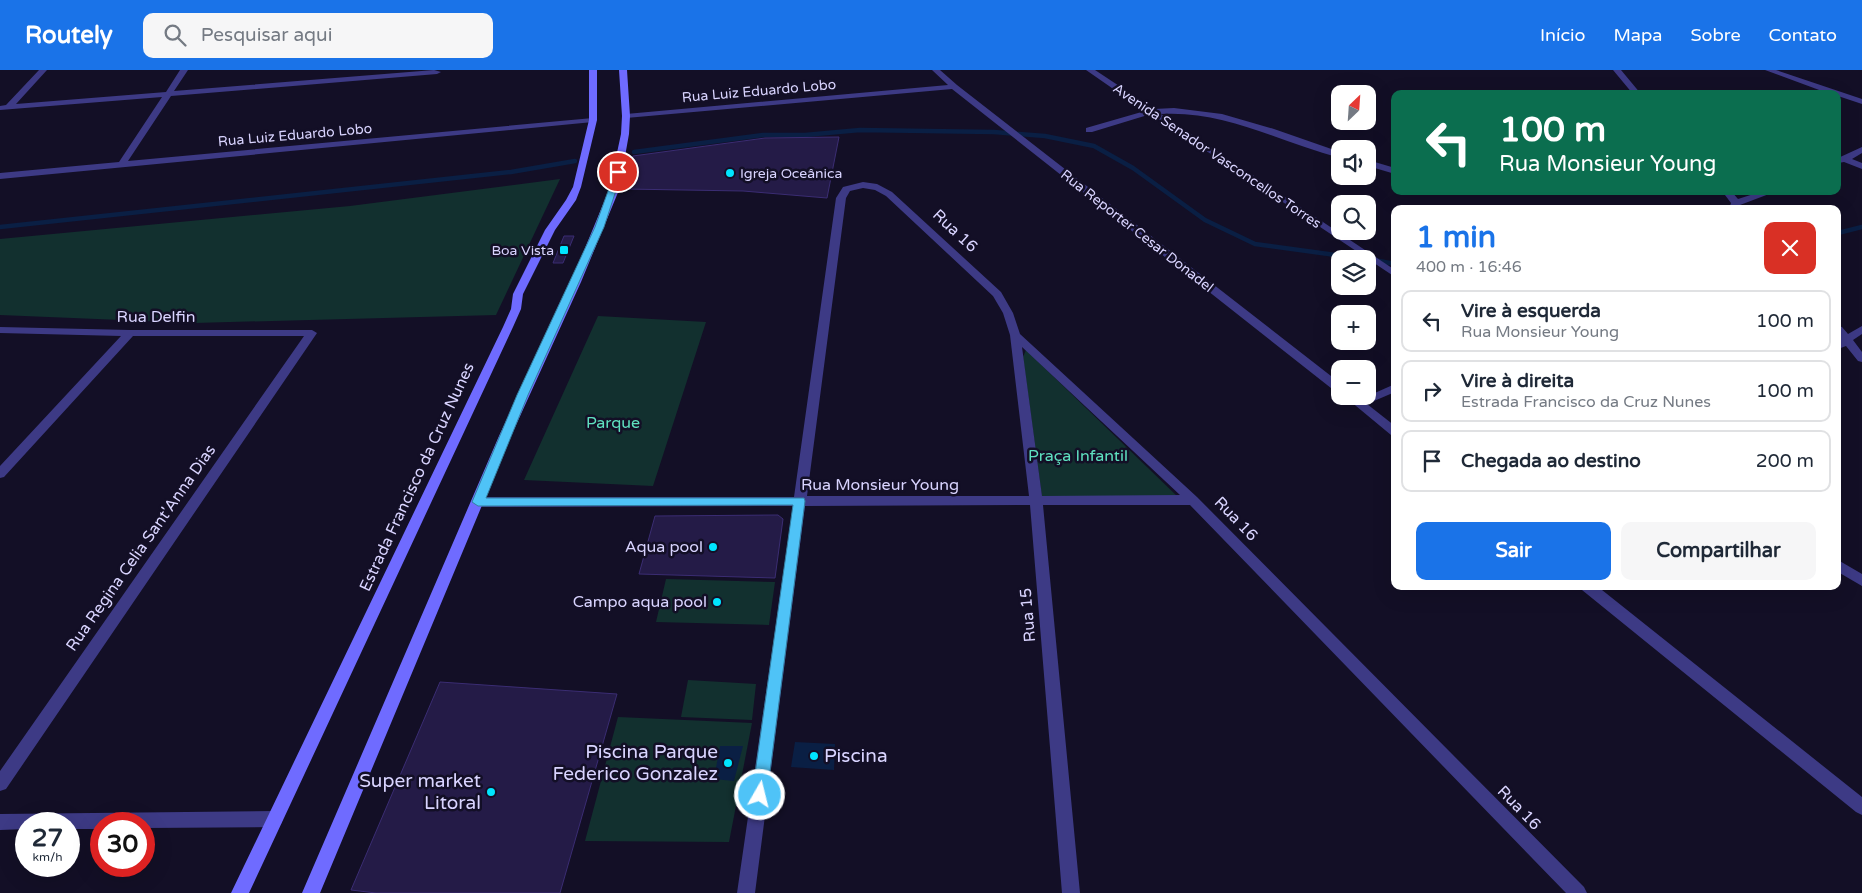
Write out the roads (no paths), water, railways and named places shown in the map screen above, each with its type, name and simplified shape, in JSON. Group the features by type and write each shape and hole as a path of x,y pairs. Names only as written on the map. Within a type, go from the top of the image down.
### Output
{"main road":[{"name":"Estrada Francisco da Cruz Nunes","path":"240,893 508,327 516,309 518,294 550,230 574,193 584,164 593,120 594,70"},
{"path":"311,893 522,395 599,227 618,172 625,134 626,116 623,70"}],"street":[{"path":"9,108 43,70"},
{"path":"121,166 184,70"},
{"path":"318,81 324,70"},
{"name":"Rua Reporter Cesar Donadel","path":"936,70 954,87 1013,134 1331,382"},
{"name":"Avenida Senador Vasconcellos Torres","path":"1090,70 1150,112 1391,272"},
{"path":"1617,70 1634,90"},
{"path":"1769,70 1827,90"},
{"path":"0,108 437,72"},
{"name":"Rua Luiz Eduardo Lobo","path":"626,116 954,87"},
{"path":"1841,95 1862,102"},
{"path":"1089,130 1150,112 1173,110 1206,113 1331,151"},
{"name":"Rua Luiz Eduardo Lobo","path":"0,176 593,120"},
{"path":"1842,160 1862,150"},
{"path":"1842,160 1862,166"},
{"path":"1376,165 1391,170"},
{"name":"Rua 16","path":"800,501 841,198 846,189 863,184 874,186 890,194 997,294 1008,313 1015,335 1192,500 1578,893"},
{"path":"1738,205 1763,195"},
{"path":"1862,329 1842,343 1862,358"},
{"name":"Rua Delfin","path":"0,330 130,333 312,333"},
{"path":"0,474 130,333"},
{"name":"Rua Regina Celia Sant'Anna Dias","path":"0,784 312,333"},
{"name":"Rua 15","path":"1015,335 1036,502 1071,893"},
{"path":"1376,393 1391,389"},
{"path":"1361,405 1391,429"},
{"name":"Rua Monsieur Young","path":"478,502 1036,502 1192,500"},
{"path":"746,893 800,501"},
{"path":"1841,567 1862,581"},
{"path":"1592,590 1862,807"},
{"path":"0,822 275,819"}],"water":[{"name":"Piscina","path":"795,742 835,744 834,770 791,767"},
{"name":"Piscina Parque Federico Gonzalez","path":"720,746 743,746 734,781 714,779"}],"waterway":[{"path":"634,152 763,135 805,135 860,130 994,132 1045,136 1094,146 1133,168 1205,220 1255,244 1331,254"},
{"path":"0,227 511,172 575,161"},
{"path":"1841,232 1862,227"},
{"path":"1376,260 1391,263"}],"place":[{"name":"Igreja Oceânica","path":"730,173"},
{"name":"Boa Vista","path":"564,250"},
{"name":"Aqua pool","path":"713,547"},
{"name":"Campo aqua pool","path":"717,602"},
{"name":"Piscina","path":"814,756"},
{"name":"Piscina Parque Federico Gonzalez","path":"728,763"},
{"name":"Super market Litoral","path":"491,792"}],"park label":[{"name":"Parque","path":"613,423"},
{"name":"Praça Infantil","path":"1078,456"}]}
